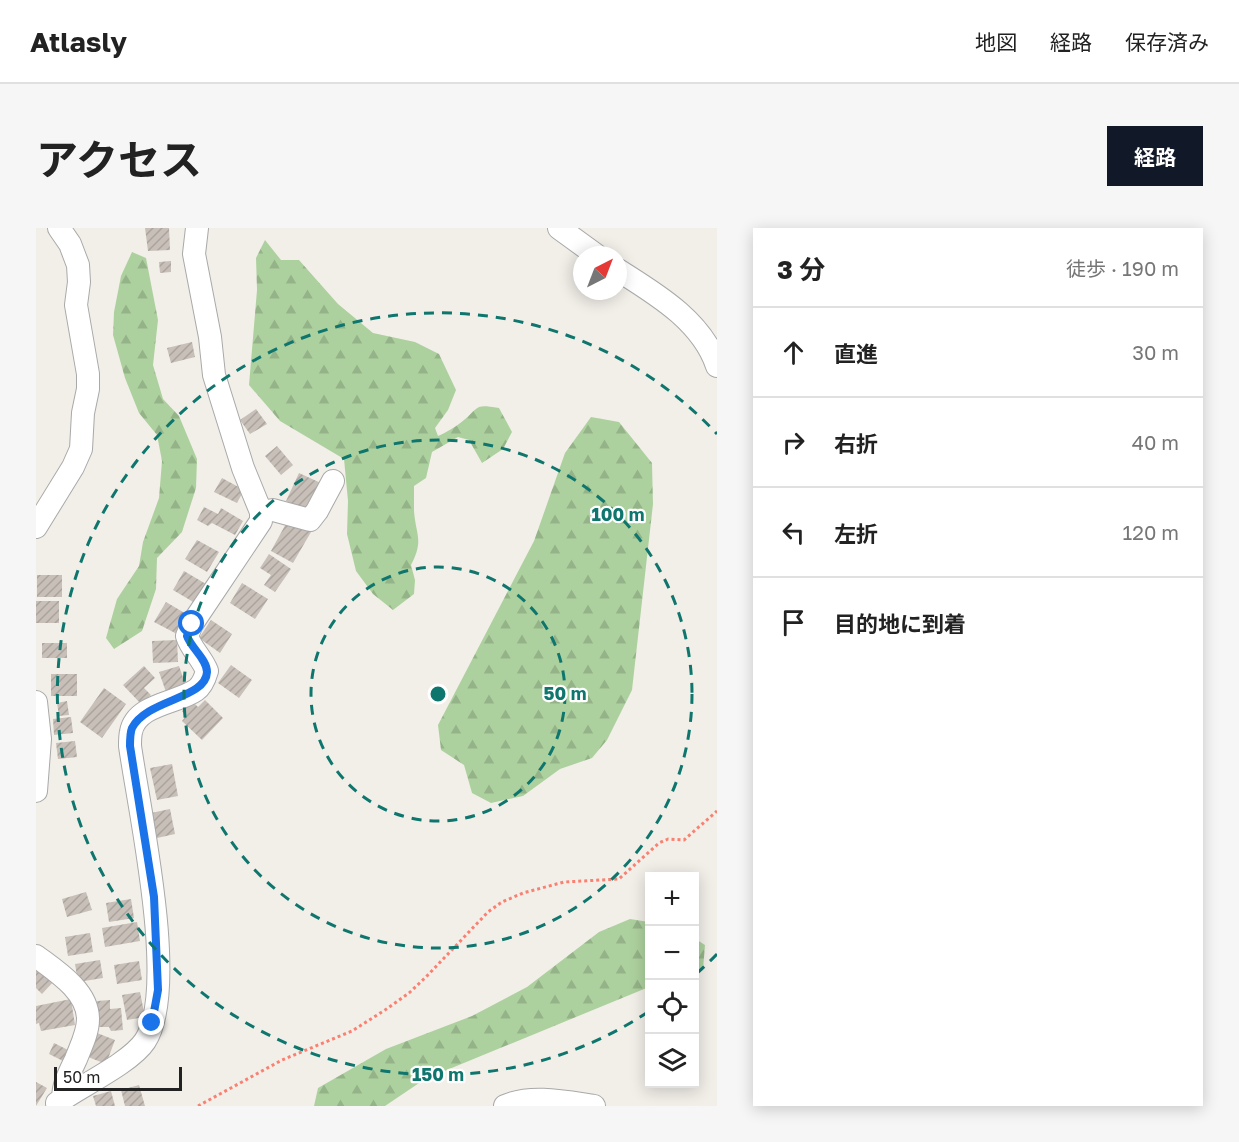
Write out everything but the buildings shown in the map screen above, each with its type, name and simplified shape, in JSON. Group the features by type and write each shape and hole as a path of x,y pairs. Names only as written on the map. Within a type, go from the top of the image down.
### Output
{"street":[{"path":"36,527 73,467 81,449 83,413 88,389 88,374 77,320 78,265 70,244 59,228"},
{"path":"58,1102 135,1053 146,1040 152,1023 158,990 154,897 132,758 131,730 148,710 195,691 204,681 207,671 187,636 192,624 261,521 261,512 243,468 214,375 210,337 194,254 197,228"},
{"path":"558,228 583,246"},
{"path":"627,276 645,287 692,325 710,347 717,366"},
{"path":"261,512 273,510 310,520 333,481"},
{"path":"36,702 40,739 36,791"},
{"path":"36,956 77,991 85,1004 88,1018 86,1036 58,1102"},
{"path":"505,1106 511,1103 539,1100 594,1106"}],"path":[{"path":"198,1106 282,1060 352,1031 385,1010 410,993 488,912 502,902 524,893 564,882 619,879 660,843 668,839 684,840 717,811"}],"green space":[{"path":"265,240 281,260 299,260 338,304 373,333 415,342 439,354 456,390 448,410 435,428 438,436 455,427 482,406 499,408 512,432 503,449 482,463 469,440 458,437 432,452 426,478 414,486 418,544 411,565 415,580 414,594 393,610 373,594 356,571 347,534 348,501 344,459 280,421 249,385 257,290 256,258"},
{"path":"132,252 146,258 158,320 153,365 163,399 179,416 197,459 196,488 182,532 157,558 156,589 142,631 114,649 106,638 117,599 139,566 143,542 159,498 162,461 157,435 139,413 125,378 113,335 114,312 121,276"},
{"path":"591,417 619,422 652,463 653,504 632,690 607,740 592,758 560,769 523,796 491,803 472,793 464,765 441,750 438,725 534,541 565,453"},
{"path":"630,919 645,921 645,989 425,1079 385,1106 314,1106 318,1088 386,1049 472,1016 527,987 599,932"},
{"path":"699,941 705,945 703,970 699,972"}],"route":[{"path":"152,1023 158,990 154,897 130,746 131,730 148,710 195,691 204,681 207,671 187,636 192,624"}]}
